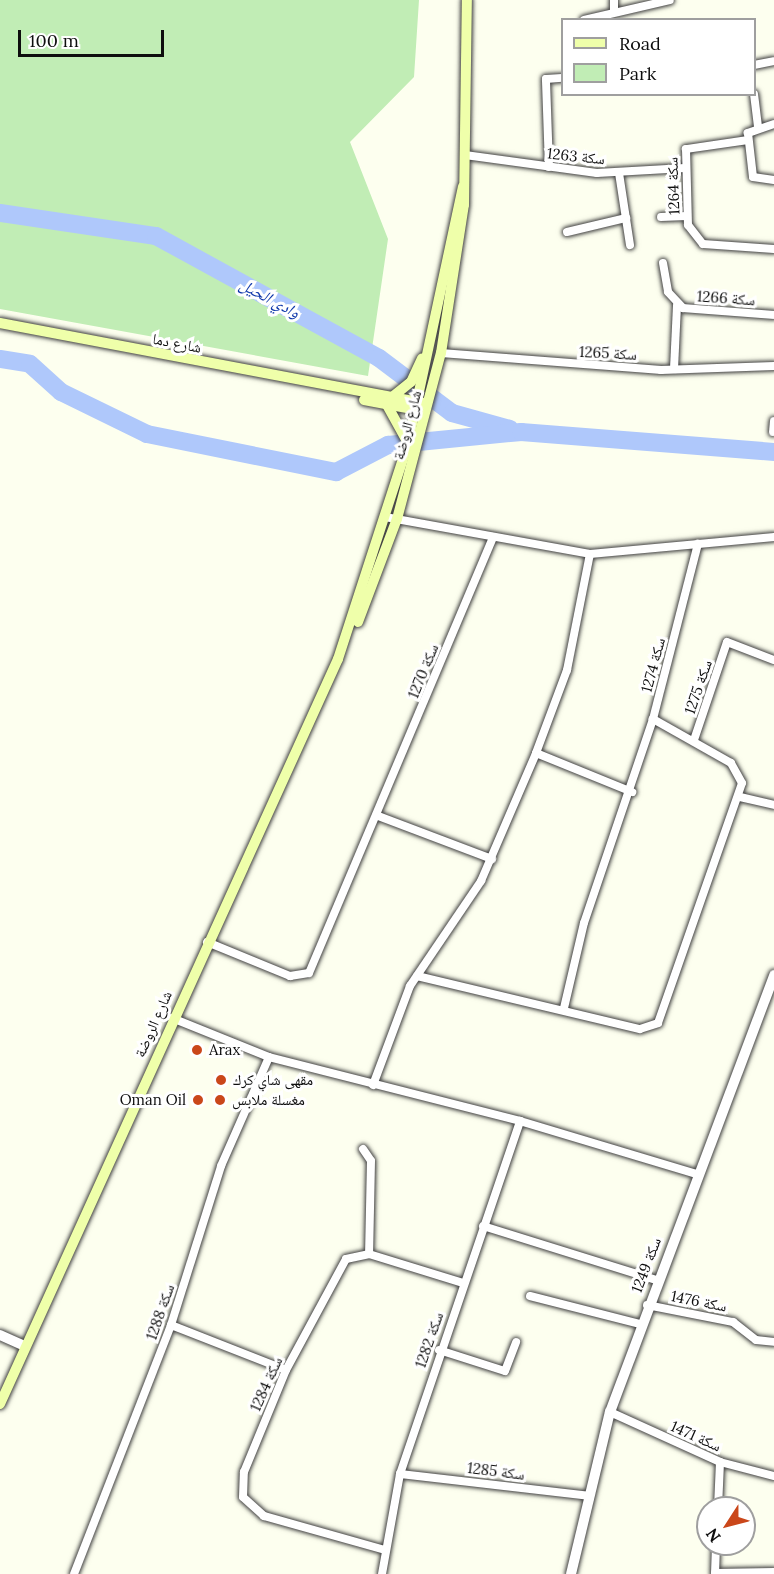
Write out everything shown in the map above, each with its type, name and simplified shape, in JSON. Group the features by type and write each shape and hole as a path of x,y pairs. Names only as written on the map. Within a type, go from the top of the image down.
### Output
{"main road":[{"name":"شارع الروضة","path":"338,659 408,443 441,353 463,187 467,0"},
{"name":"شارع الروضة","path":"0,1404 172,1018 338,659 397,519 423,407 443,283 463,187"},
{"path":"408,443 389,401 419,370 443,283"},
{"name":"شارع دما","path":"0,323 423,407"}],"street":[{"path":"614,0 614,10"},
{"path":"590,18 614,10 670,0"},
{"path":"756,65 774,61"},
{"path":"549,167 546,79 561,78"},
{"path":"754,96 758,126"},
{"path":"774,124 749,130 748,140 753,177 774,180"},
{"name":"سكة 1264","path":"748,140 686,149 687,216 691,235 703,244 774,249"},
{"name":"سكة 1263","path":"465,155 549,167 620,173 685,168"},
{"path":"620,173 630,245"},
{"path":"661,217 687,216"},
{"path":"567,232 626,219"},
{"name":"سكة 1266","path":"663,263 677,305 674,369"},
{"name":"سكة 1266","path":"677,305 774,315"},
{"name":"سكة 1265","path":"441,353 674,369 774,366"},
{"path":"773,432 774,421"},
{"path":"385,517 590,554 774,537"},
{"name":"سكة 1270","path":"207,941 305,977 378,816 493,537"},
{"name":"سكة 1274","path":"564,1008 584,923 632,792 698,544"},
{"path":"373,1085 417,976 464,910 492,859 536,753 567,670 590,554"},
{"name":"سكة 1275","path":"694,740 727,642 774,660"},
{"path":"417,976 564,1008 640,1029 658,1023 740,797 740,772 694,740 653,718"},
{"path":"536,753 632,792"},
{"path":"740,797 774,805"},
{"path":"378,816 492,859"},
{"name":"سكة 1249","path":"571,1574 610,1412 656,1280 774,975"},
{"path":"172,1018 269,1057 520,1121 697,1174"},
{"name":"سكة 1288","path":"74,1574 171,1325 220,1166 269,1057"},
{"name":"سكة 1282","path":"382,1574 400,1473 439,1350 520,1121"},
{"path":"363,1149 371,1161 369,1254 463,1283"},
{"path":"483,1226 656,1280"},
{"name":"سكة 1284","path":"369,1254 346,1259 286,1370 244,1472 243,1497 264,1516 385,1550"},
{"path":"530,1296 640,1324"},
{"name":"سكة 1476","path":"647,1305 733,1322 756,1340 774,1342"},
{"path":"171,1325 286,1370"},
{"path":"0,1335 25,1346"},
{"path":"439,1350 505,1371 516,1342"},
{"name":"سكة 1471","path":"610,1412 720,1462 774,1476"},
{"path":"719,1496 720,1462"},
{"name":"سكة 1285","path":"400,1473 589,1496"},
{"path":"716,1556 715,1573 774,1572"}],"green space":[{"path":"0,0 419,0 414,77 350,142 388,239 368,376 0,309"}],"waterway":[{"name":"وادي الحيل","path":"0,213 156,236 379,358 452,413 510,429"},
{"name":"وادي الحيل","path":"0,359 30,364 61,392 147,434 336,472 388,445 521,432 774,452"}],"place":[{"name":"Arax","path":"197,1050"},
{"name":"مقهى شاي كرك","path":"221,1080"},
{"name":"Oman Oil","path":"198,1100"},
{"name":"مغسلة ملابس","path":"220,1100"}]}
